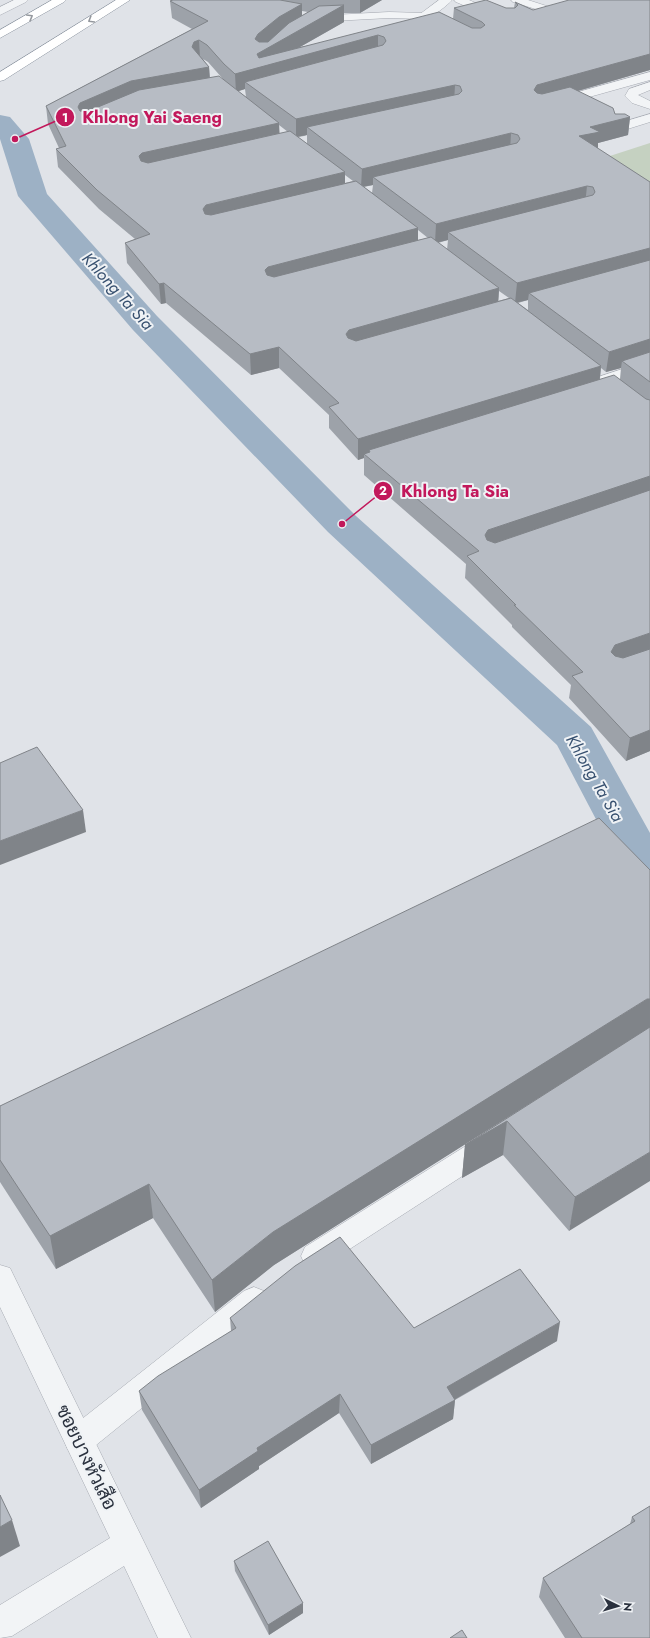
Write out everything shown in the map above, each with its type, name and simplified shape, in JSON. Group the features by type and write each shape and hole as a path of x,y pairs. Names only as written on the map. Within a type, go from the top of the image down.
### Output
{"highway":[{"path":"0,35 60,0"},
{"path":"0,77 124,0"}],"street":[{"path":"0,12 22,0"},
{"path":"389,34 424,16 446,0"},
{"path":"460,0 509,22"},
{"path":"517,0 555,12"},
{"path":"304,20 317,18 424,16 457,32"},
{"path":"547,104 650,76"},
{"path":"650,86 633,92 631,96 636,100 650,106"},
{"path":"618,128 650,118"},
{"path":"598,381 650,366"},
{"path":"79,1440 283,1278 511,1131"},
{"name":"ซอยบางหัวเสือ","path":"0,1277 175,1638"},
{"path":"0,1624 129,1545"}],"green space":[{"path":"650,143 650,213 579,166"}],"building":[{"path":"280,0 302,4 279,17 258,34 255,39 259,42 268,42 289,23 319,6 344,5 257,54 259,58 439,12 472,28 481,28 485,25 482,22 454,8 486,0 506,8 515,8 518,5 515,2 533,10 569,0 650,0 650,54 537,85 534,90 537,93 542,94 570,87 613,108 615,114 625,114 630,117 590,127 600,132 579,136 650,182 650,248 517,283 448,232 593,195 595,192 593,187 587,186 436,224 373,177 517,143 520,139 518,135 511,133 362,169 307,127 459,94 462,91 460,86 455,85 296,119 245,82 383,45 386,41 384,37 378,35 235,74 207,45 199,40 194,42 192,47 209,67 131,81 80,103 78,107 80,111 86,112 139,90 219,76 279,123 142,153 139,156 141,161 148,163 290,131 345,172 206,205 203,209 205,214 211,215 356,181 418,228 268,267 265,270 267,275 274,277 431,237 499,288 349,330 346,334 348,338 356,341 511,298 601,366 358,439 329,407 339,403 279,347 250,354 164,283 159,284 125,243 150,234 97,190 56,149 66,146 46,106 208,21 170,1"},
{"path":"650,260 650,339 609,352 529,293"},
{"path":"650,352 650,382 622,361"},
{"path":"614,375 646,399 650,400 650,476 488,530 485,535 487,540 495,543 650,490 650,633 615,645 611,652 615,656 623,658 650,649 650,730 630,738 572,676 583,672 514,605 516,605 467,556 479,551 364,454 370,452 369,450"},
{"path":"37,747 83,810 0,841 0,763"},
{"path":"599,818 650,870 650,999 647,999 273,1232 212,1280 149,1184 50,1236 0,1160 0,1106"},
{"path":"650,1027 650,1152 575,1197 507,1121 465,1145"},
{"path":"340,1237 414,1328 520,1269 560,1322 447,1387 455,1400 371,1445 340,1394 257,1448 258,1451 199,1490 139,1391 158,1376 236,1328 230,1318 295,1266"},
{"path":"0,1495 12,1520 0,1527"},
{"path":"650,1506 650,1638 582,1638 543,1578 635,1521 632,1517"},
{"path":"268,1541 303,1603 268,1625 234,1561"},
{"path":"462,1630 467,1638 450,1638"}],"waterway":[{"name":"Khlong Ta Sia","path":"0,123 15,139 33,196 145,323 342,524 575,737 637,853 650,865"}],"place":[{"name":"Khlong Yai Saeng","path":"15,139"},
{"name":"Khlong Ta Sia","path":"342,524"}]}
